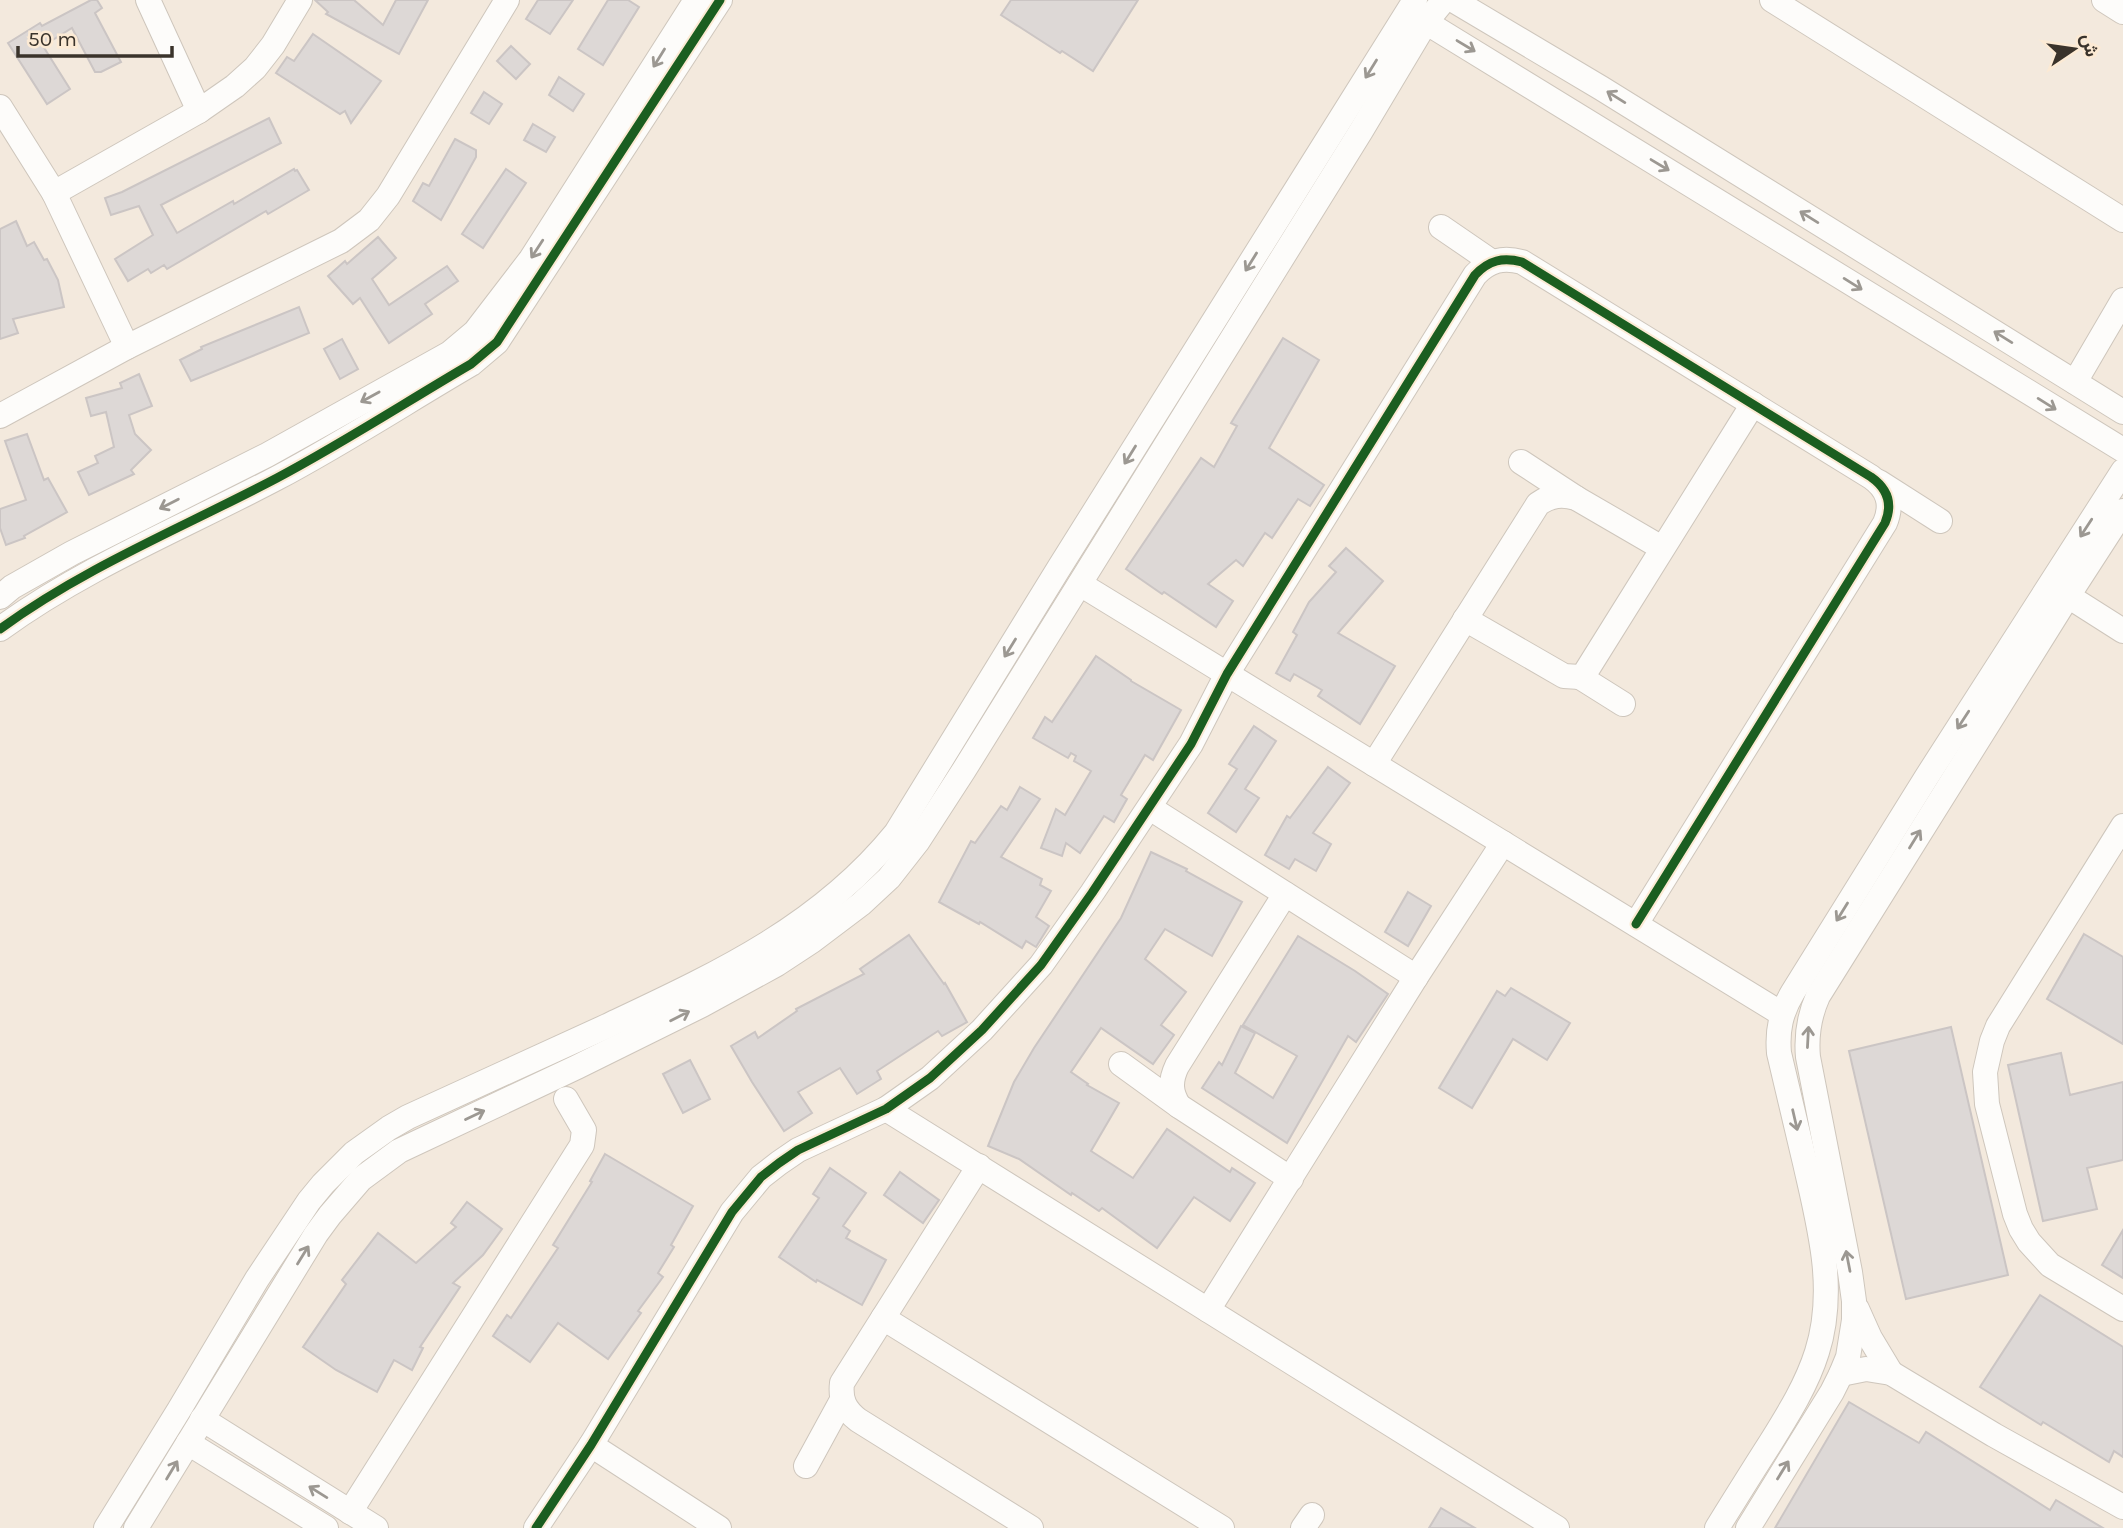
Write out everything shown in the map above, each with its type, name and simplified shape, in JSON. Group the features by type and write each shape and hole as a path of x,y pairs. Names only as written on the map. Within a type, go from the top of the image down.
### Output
{"street":[{"path":"148,0 199,111"},
{"path":"54,193 199,111 235,86 273,45 300,0"},
{"path":"0,416 127,347 341,241 369,220 388,196 507,0"},
{"path":"0,597 12,587 72,553 267,455 450,353 475,332 531,259 696,0"},
{"path":"0,629 30,607 84,575 279,477 471,365 497,342 720,0"},
{"path":"106,1528 257,1279 323,1184 338,1168 371,1140 408,1117 722,971 779,936 831,899 877,857 896,832 1413,8 1444,0"},
{"path":"1453,0 1706,153 2123,412"},
{"path":"1772,0 2123,220"},
{"path":"2104,0 2123,12"},
{"path":"1413,8 1689,183 2123,450"},
{"path":"136,1528 279,1293 330,1214 361,1179 399,1151 577,1067 740,985 803,947 853,910 875,892 901,863 964,770 1361,131 1413,8"},
{"path":"0,107 54,193 127,347"},
{"path":"1689,183 1706,153"},
{"path":"1441,227 1492,262"},
{"path":"536,1528 591,1445 732,1212 761,1177 798,1150 886,1109 930,1078 982,1030 1068,929 1196,736 1227,674 1475,275 1492,262 1512,259 1522,262 1940,521"},
{"path":"2075,382 2123,300"},
{"path":"1580,677 1753,404"},
{"path":"267,455 279,477"},
{"path":"1521,462 1662,548"},
{"path":"1717,1528 1808,1378 1824,1322 1827,1292 1824,1194 1807,1042 1812,1010 1936,784 2123,471"},
{"path":"1636,924 1885,523 1888,498 1879,482"},
{"path":"1374,764 1538,504 1560,495 1576,498"},
{"path":"1891,1373 1870,1338 1854,1301 1824,1194 1779,1054 1782,1014 1793,992 2068,596 2123,511"},
{"path":"1080,584 1782,1014"},
{"path":"2068,596 2123,631"},
{"path":"1465,618 1564,676 1580,677 1623,704"},
{"path":"942,759 964,770"},
{"path":"1150,808 1416,977"},
{"path":"2121,833 1998,1026 1988,1056 1985,1088 1988,1112 2015,1214 2029,1242 2050,1265 2123,1309"},
{"path":"1208,1310 1503,843"},
{"path":"1179,1106 1171,1087 1177,1066 1285,894"},
{"path":"1121,1064 1179,1106 1291,1179"},
{"path":"350,1512 582,1145 584,1130 566,1100"},
{"path":"886,1109 1208,1310 1520,1518 1557,1528"},
{"path":"979,1166 842,1383 842,1400 858,1420 1031,1528"},
{"path":"257,1279 279,1293"},
{"path":"1748,1528 1841,1374 1852,1339 1854,1301"},
{"path":"883,1318 1222,1528"},
{"path":"1841,1374 1866,1369 1891,1373 1994,1435 2123,1507"},
{"path":"806,1466 842,1400"},
{"path":"202,1419 376,1528"},
{"path":"188,1443 326,1528"},
{"path":"591,1445 719,1528"}],"building":[{"path":"91,0 97,0 102,8 95,13 121,62 101,72 95,72 72,28 43,46 70,89 47,104 8,43 40,23 42,26"},
{"path":"315,0 354,0 383,25 396,0 428,0 399,54 326,14 328,12"},
{"path":"538,0 573,0 550,34 526,19"},
{"path":"608,0 628,0 639,7 603,65 578,49"},
{"path":"1011,0 1138,0 1093,71 1001,15"},
{"path":"313,34 381,81 351,123 345,111 340,114 276,73 287,57 294,61"},
{"path":"511,46 530,64 516,79 497,61"},
{"path":"559,77 584,94 573,111 549,95"},
{"path":"484,92 502,104 489,124 471,113"},
{"path":"269,118 281,143 161,205 177,233 294,169 309,190 268,214 266,211 167,269 164,265 151,273 148,269 128,281 115,259 153,235 139,206 111,215 105,198"},
{"path":"533,124 555,137 546,152 524,140"},
{"path":"455,139 476,150 476,157 441,220 413,201 423,183 429,186"},
{"path":"506,169 526,183 483,248 462,234"},
{"path":"16,221 27,246 34,242 44,260 47,259 58,280 64,307 13,319 18,333 0,339 0,229"},
{"path":"378,237 396,258 372,279 389,305 447,266 458,281 425,304 432,314 389,343 360,298 353,304 328,276 345,261 347,264"},
{"path":"299,307 309,333 191,381 180,360 202,349 201,347"},
{"path":"1283,338 1319,360 1269,448 1324,485 1310,506 1298,499 1272,538 1265,533 1243,566 1236,560 1208,584 1233,601 1216,627 1126,569 1201,458 1214,467 1237,426 1231,423"},
{"path":"342,339 358,369 340,379 324,349"},
{"path":"139,374 152,406 129,415 135,434 151,450 131,470 134,474 89,495 78,472 98,463 95,456 114,447 106,412 91,416 86,398 122,388 120,383"},
{"path":"27,434 44,480 48,478 67,512 24,536 25,538 6,545 0,528 0,509 26,500 5,441"},
{"path":"1346,548 1383,581 1338,633 1395,666 1360,724 1318,696 1322,690 1294,674 1290,681 1276,673 1297,635 1293,632 1309,602 1336,572 1329,566"},
{"path":"1096,656 1131,681 1181,710 1153,760 1145,755 1121,795 1127,799 1114,822 1104,816 1080,853 1066,843 1062,856 1041,848 1056,809 1065,815 1091,771 1074,761 1076,756 1071,753 1068,758 1033,738 1045,717 1052,722"},
{"path":"1254,726 1276,741 1245,789 1259,798 1236,832 1208,813 1237,769 1229,764"},
{"path":"1328,767 1350,783 1313,833 1331,844 1316,871 1295,859 1289,869 1265,855 1287,816 1290,818"},
{"path":"1020,787 1040,799 1001,857 1042,879 1040,885 1051,891 1036,917 1049,926 1036,947 1026,941 1022,948 980,922 979,924 939,902 971,841 975,843 1001,806 1007,810"},
{"path":"1151,852 1187,869 1186,871 1242,902 1212,956 1165,929 1145,959 1186,992 1161,1025 1174,1035 1153,1064 1101,1028 1071,1072 1087,1085 1119,1103 1091,1151 1133,1178 1167,1129 1230,1172 1232,1168 1255,1183 1230,1221 1194,1197 1157,1248 1102,1208 1099,1211 1019,1159 988,1146 1014,1082 1121,918"},
{"path":"1408,892 1431,906 1408,946 1385,932"},
{"path":"2084,934 2123,957 2123,1044 2047,999"},
{"path":"909,935 945,983 967,1022 942,1036 938,1031 877,1071 881,1079 857,1094 840,1068 798,1092 812,1113 784,1131 731,1046 755,1032 758,1038 797,1011 796,1009 864,974 860,969"},
{"path":"1298,936 1388,994 1356,1042 1348,1036 1287,1143 1202,1088 1219,1062 1222,1065 1241,1026 1255,1033 1235,1073 1273,1098 1297,1056 1243,1025"},
{"path":"1511,988 1570,1023 1547,1060 1513,1039 1472,1108 1439,1088 1497,991 1505,996"},
{"path":"1951,1027 2008,1275 1906,1299 1849,1051"},
{"path":"2061,1053 2070,1095 2123,1082 2123,1160 2087,1168 2097,1209 2043,1221 2008,1065"},
{"path":"690,1060 710,1099 683,1113 663,1074"},
{"path":"605,1154 693,1206 671,1245 674,1247 658,1273 663,1277 608,1359 558,1323 530,1362 493,1336 507,1315 511,1318 558,1248 553,1245 592,1182 590,1181"},
{"path":"830,1168 866,1193 843,1226 850,1231 846,1238 886,1260 862,1305 817,1280 816,1282 779,1257 819,1198 813,1194"},
{"path":"900,1172 939,1200 923,1223 884,1195"},
{"path":"467,1202 502,1229 483,1255 453,1283 460,1287 420,1347 423,1348 412,1370 394,1360 377,1392 336,1370 303,1347 346,1284 342,1280 378,1233 416,1263 456,1227 451,1223"},
{"path":"2123,1230 2123,1278 2102,1265"},
{"path":"2040,1295 2123,1347 2123,1457 2114,1451 2109,1462 2043,1422 2041,1425 1980,1387"},
{"path":"1849,1402 1919,1443 1926,1432 2050,1510 2056,1500 2103,1528 1775,1528"},
{"path":"1441,1508 1475,1528 1429,1528"}],"cycle path":[{"path":"0,629 100,567 326,451 471,364 497,342 720,0"},
{"path":"536,1528 591,1445 732,1212 761,1177 798,1150 886,1109 930,1078 982,1030 1041,965 1191,744 1227,674 1475,275 1497,261 1522,262 1871,477 1885,492 1889,503 1885,523 1636,924"}]}
